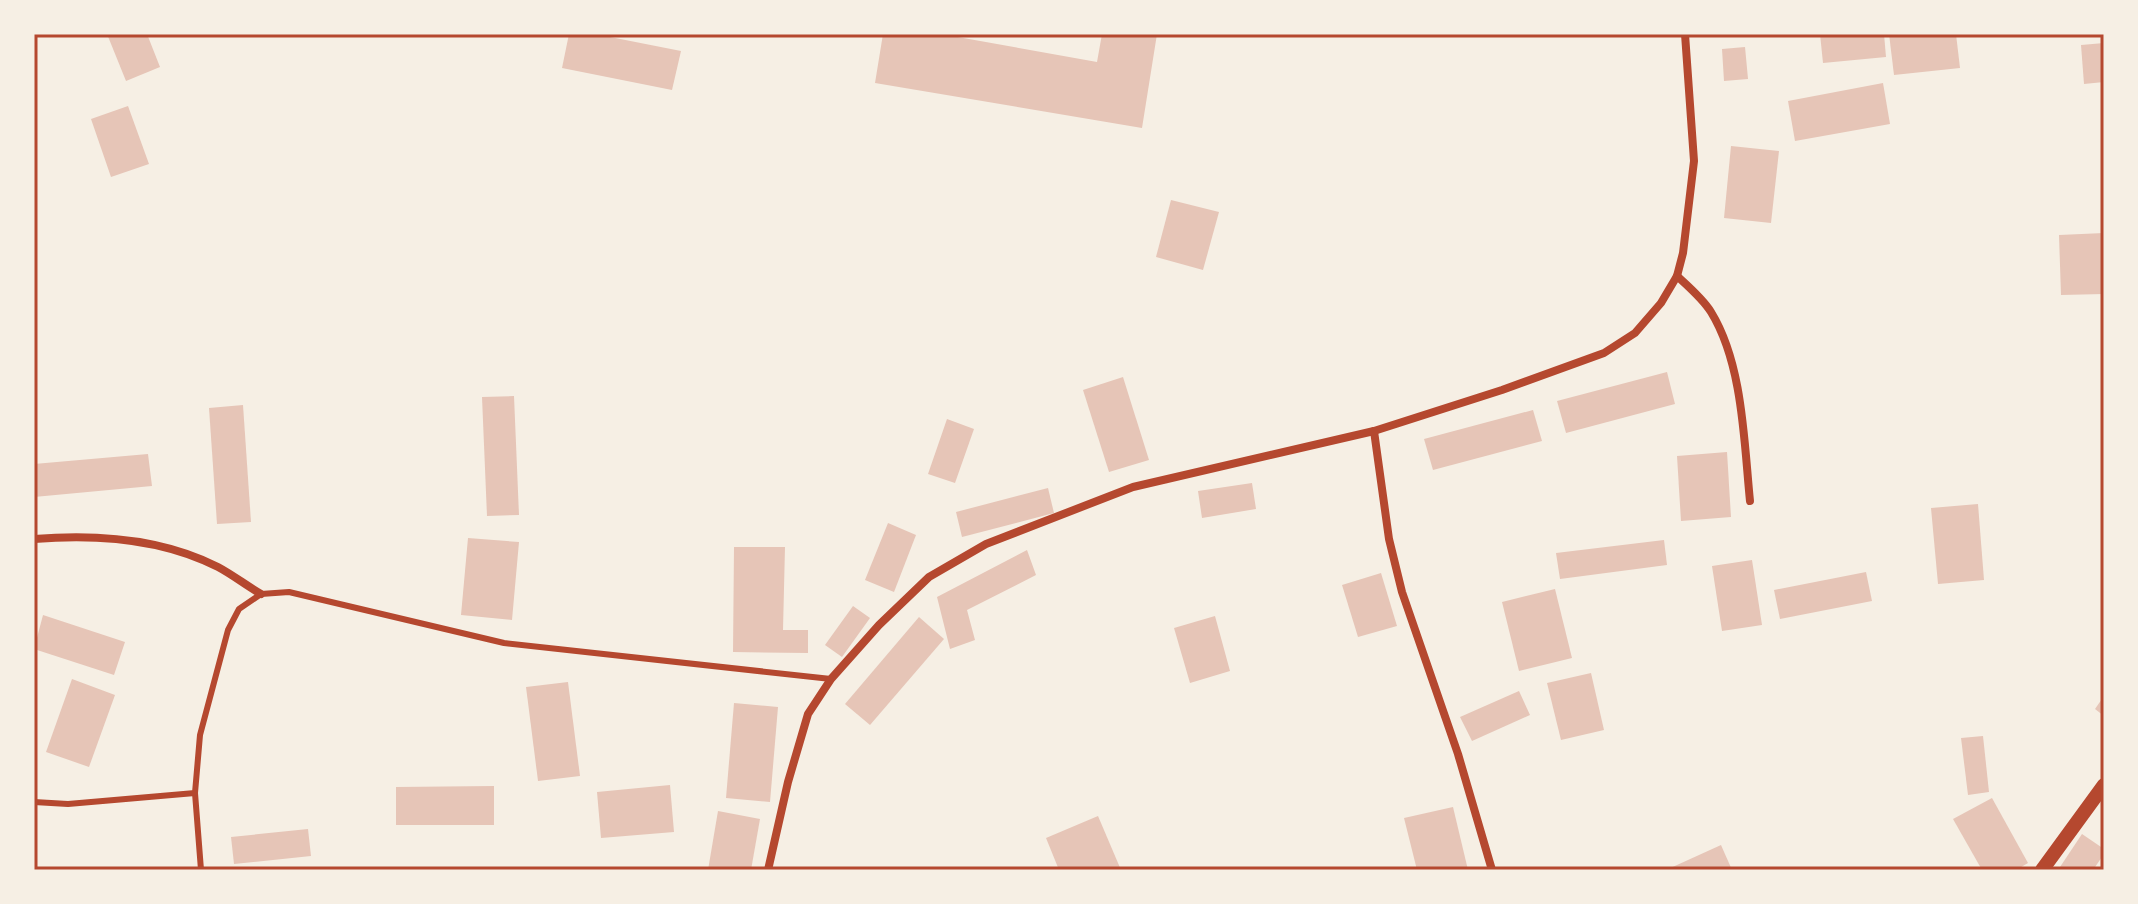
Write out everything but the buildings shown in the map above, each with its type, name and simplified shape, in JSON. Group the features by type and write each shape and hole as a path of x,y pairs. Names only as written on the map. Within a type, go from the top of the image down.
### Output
{"street":[{"path":"768,870 788,782 808,714 831,679 879,625 929,577 986,544 1133,487 1374,431 1604,353 1635,333 1661,303 1677,276 1688,222 1694,161 1685,34"},
{"path":"1677,276 1709,308 1725,342 1740,412 1750,501"},
{"path":"1374,431 1389,539 1402,592 1458,754 1492,870"},
{"path":"34,539 101,538 163,547 218,567 261,594"},
{"path":"2042,870 2104,785"}],"lane":[{"path":"201,870 195,793 200,735 228,630 239,609 261,594 289,592 504,643 831,679"},
{"path":"34,802 68,804 195,793"}]}
